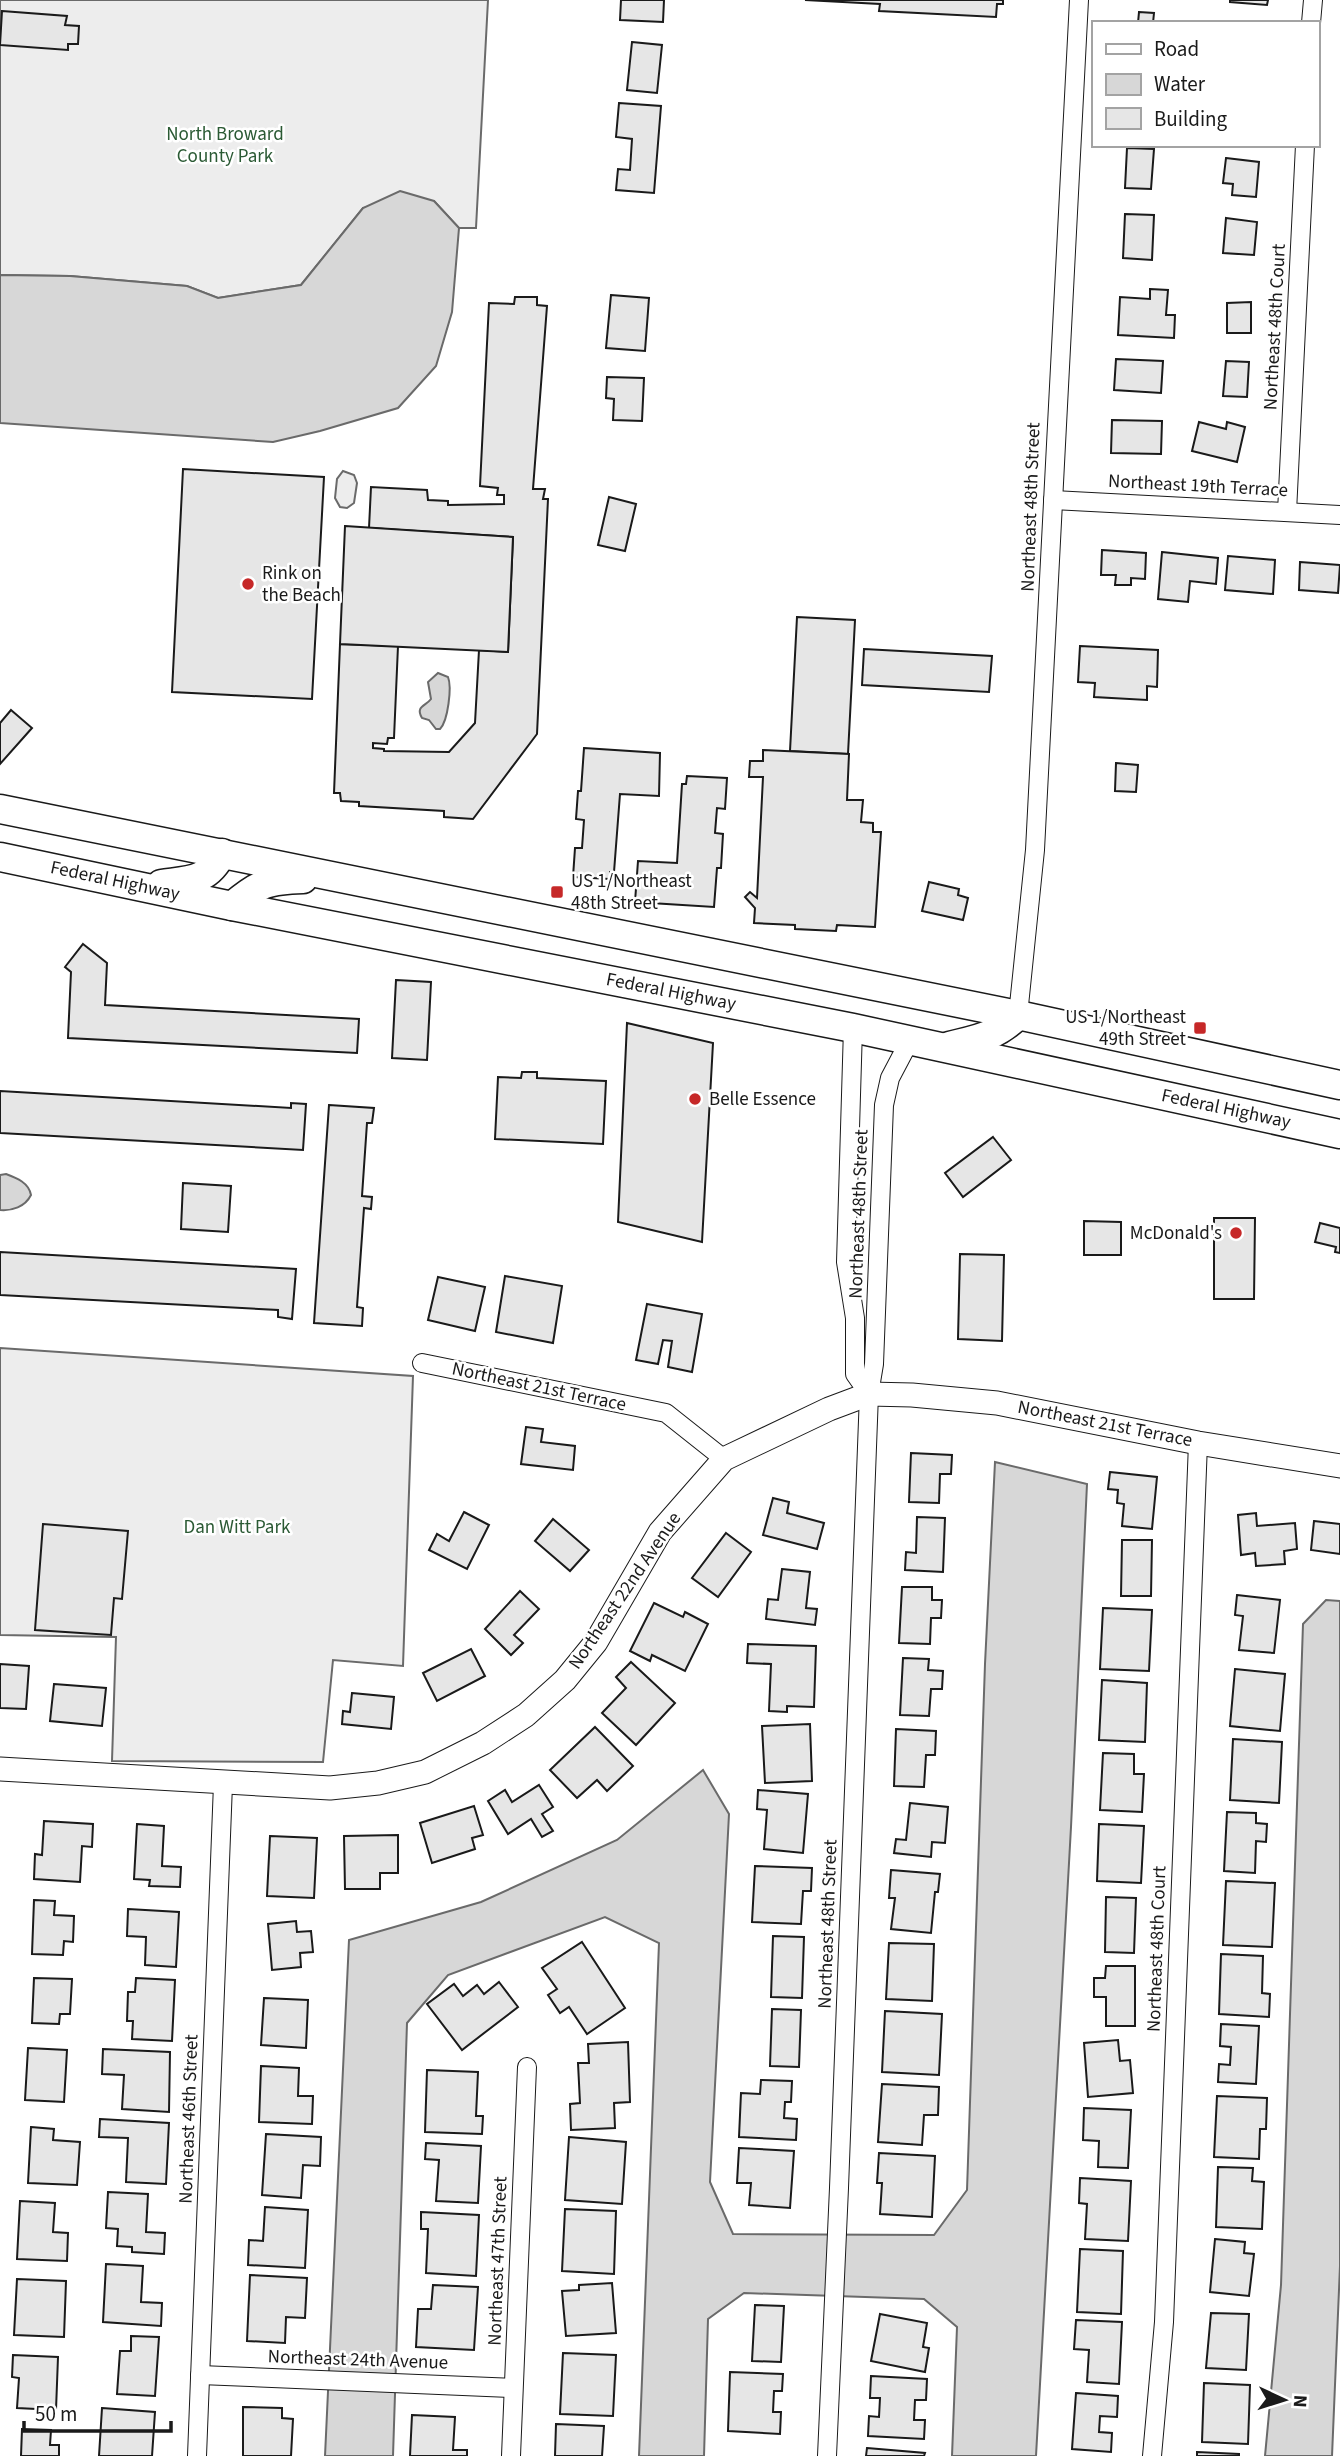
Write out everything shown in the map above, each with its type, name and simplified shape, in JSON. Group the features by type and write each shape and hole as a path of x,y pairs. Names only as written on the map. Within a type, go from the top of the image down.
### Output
{"main road":[{"path":"0,810 1018,1015 1340,1085"},
{"path":"144,886 200,879 216,867 222,853"},
{"name":"Federal Highway","path":"0,858 853,1028 1340,1134"},
{"path":"232,906 253,889 276,879 341,878"},
{"path":"942,1047 987,1036 1005,1028 1018,1015"}],"street":[{"name":"Northeast 48th Street","path":"1018,1015 1035,850 1079,0"},
{"path":"1311,21 1312,0"},
{"name":"Northeast 48th Court","path":"1287,512 1305,147"},
{"name":"Northeast 19th Terrace","path":"1053,500 1340,515"},
{"name":"Northeast 48th Street","path":"853,1028 846,1262 855,1318 855,1374 869,1394"},
{"name":"Northeast 48th Street","path":"827,2456 869,1394 874,1364 884,1105 890,1079 910,1040"},
{"name":"Northeast 21st Terrace","path":"422,1363 666,1413 724,1459"},
{"name":"Northeast 21st Terrace","path":"869,1394 997,1403 1198,1443 1340,1466"},
{"name":"Northeast 22nd Avenue","path":"0,1769 223,1784 330,1788 378,1783 425,1772 483,1744 526,1715 565,1680 596,1642 660,1532 724,1459 829,1409 869,1394"},
{"name":"Northeast 48th Court","path":"1152,2456 1164,2322 1198,1443"},
{"name":"Northeast 46th Street","path":"197,2456 223,1784"},
{"name":"Northeast 47th Street","path":"510,2456 527,2067"},
{"name":"Northeast 24th Avenue","path":"200,2375 513,2388"}],"shaded area":[{"name":"North Broward County Park","path":"0,0 488,0 476,228 459,228 434,201 363,208 301,285 218,298 187,286 70,276 0,275"},
{"path":"343,471 354,475 357,483 354,503 347,508 340,507 335,498 337,479"},
{"name":"Dan Witt Park","path":"0,1348 413,1376 403,1666 333,1660 323,1762 112,1761 116,1637 0,1635"}],"water":[{"path":"400,191 434,201 459,228 452,312 436,366 398,408 273,442 0,423 0,275 70,276 187,286 218,298 301,285 363,208"},
{"path":"438,673 448,677 449,696 443,725 436,729 429,720 422,718 420,711 431,699 428,682"},
{"path":"6,1174 25,1184 31,1195 18,1207 0,1210 0,1175"},
{"path":"995,1462 1087,1484 1036,2456 952,2456 957,2327 924,2299 744,2293 708,2319 704,2456 639,2456 659,1943 605,1917 448,1975 407,2023 393,2456 325,2456 349,1940 481,1902 617,1840 703,1770 729,1814 710,2182 733,2234 934,2235 967,2190 985,1664"},
{"path":"1326,1600 1340,1601 1340,2266 1332,2456 1265,2456 1281,2285 1303,1624"}],"building":[{"path":"621,0 664,0 663,22 620,20"},
{"path":"805,0 1003,0 1003,4 997,4 996,17 879,11 880,4"},
{"path":"1230,0 1268,0 1267,5"},
{"path":"2,11 67,16 65,25 79,26 78,44 68,44 68,50 0,45"},
{"path":"1139,12 1154,13 1153,21 1138,21"},
{"path":"632,42 662,45 657,93 627,90"},
{"path":"619,103 661,106 654,193 616,190 618,169 630,170 632,139 616,137"},
{"path":"1127,148 1154,149 1151,189 1125,188"},
{"path":"1226,158 1259,162 1256,197 1232,195 1233,184 1223,183"},
{"path":"1125,214 1154,215 1152,260 1123,258"},
{"path":"1226,218 1257,222 1254,255 1223,253"},
{"path":"1150,289 1168,290 1166,315 1175,315 1174,338 1118,335 1120,297 1150,299"},
{"path":"611,295 649,298 645,351 606,348"},
{"path":"515,297 537,297 537,305 547,306 533,489 545,489 543,499 548,499 537,734 473,819 444,817 444,811 359,806 359,802 341,801 340,793 334,793 340,644 398,646 394,738 388,738 387,744 373,743 373,748 384,751 449,752 475,723 479,650 508,652 513,537 369,528 371,487 427,490 428,500 448,501 448,505 504,504 504,495 497,495 498,488 480,486 489,303 514,304"},
{"path":"1251,302 1251,333 1227,333 1227,303"},
{"path":"1116,359 1163,361 1161,393 1114,390"},
{"path":"1226,361 1249,362 1247,397 1223,396"},
{"path":"607,377 644,378 642,421 613,420 614,399 606,398"},
{"path":"1112,420 1162,421 1161,454 1111,453"},
{"path":"1199,422 1226,429 1227,422 1245,427 1237,462 1192,451"},
{"name":"Rink on the Beach","path":"183,469 324,477 312,699 172,692"},
{"path":"609,497 636,504 625,551 598,545"},
{"path":"345,526 513,537 508,652 340,644"},
{"path":"1102,550 1146,553 1145,579 1131,578 1131,585 1115,585 1116,575 1101,575"},
{"path":"1162,552 1218,558 1216,584 1190,581 1188,602 1158,599"},
{"path":"1228,556 1275,560 1273,594 1225,590"},
{"path":"1300,562 1340,565 1338,593 1299,590"},
{"path":"797,617 855,620 848,754 790,751"},
{"path":"1080,646 1158,650 1157,687 1147,686 1147,700 1094,697 1095,683 1078,682"},
{"path":"864,649 992,656 989,692 862,685"},
{"path":"11,710 32,728 0,764 0,723"},
{"path":"584,748 660,753 659,796 620,794 614,872 610,872 610,879 573,877 575,848 582,848 584,820 576,819"},
{"path":"763,750 849,754 847,800 863,800 861,822 873,823 873,832 881,832 875,927 837,925 836,931 754,923 755,908 745,897 750,892 757,898 763,777 749,777 750,761 763,761"},
{"path":"1116,763 1138,765 1136,792 1115,791"},
{"path":"687,776 727,778 725,809 717,808 715,833 723,834 721,868 717,868 714,907 635,902 638,861 677,863 682,784 686,784"},
{"path":"929,882 959,889 958,895 968,898 963,920 922,911"},
{"path":"83,944 107,963 105,1005 359,1019 357,1053 68,1038 71,972 65,967"},
{"path":"396,980 431,982 427,1060 392,1058"},
{"path":"627,1023 713,1043 702,1242 618,1222"},
{"path":"522,1072 537,1072 537,1078 606,1081 603,1144 495,1139 498,1077 521,1078"},
{"path":"0,1091 291,1108 291,1103 306,1104 303,1150 0,1133"},
{"path":"329,1105 374,1108 372,1123 367,1123 362,1196 372,1197 371,1209 364,1208 357,1307 363,1308 362,1326 314,1323"},
{"path":"993,1137 1011,1160 963,1197 945,1173"},
{"path":"183,1183 231,1186 228,1232 181,1229"},
{"path":"1214,1218 1255,1218 1254,1299 1214,1299"},
{"path":"1084,1221 1121,1222 1121,1255 1084,1255"},
{"path":"1320,1223 1340,1228 1340,1253 1335,1252 1336,1247 1315,1242"},
{"path":"0,1252 296,1269 292,1319 278,1317 278,1310 0,1295"},
{"path":"960,1254 1004,1255 1002,1341 958,1339"},
{"path":"505,1276 562,1286 553,1343 496,1332"},
{"path":"438,1277 485,1287 475,1331 428,1320"},
{"path":"647,1304 702,1314 692,1372 668,1367 672,1341 663,1340 658,1364 636,1360"},
{"path":"526,1427 543,1429 541,1442 575,1446 573,1470 521,1464"},
{"path":"911,1453 952,1455 951,1474 940,1474 939,1503 909,1502"},
{"path":"1110,1472 1157,1477 1152,1529 1122,1526 1124,1504 1117,1503 1118,1490 1108,1489"},
{"path":"773,1498 789,1502 787,1513 824,1523 817,1549 763,1535"},
{"path":"464,1512 489,1525 467,1569 429,1550 437,1534 449,1541"},
{"path":"1256,1513 1257,1526 1295,1523 1297,1549 1284,1551 1285,1564 1256,1566 1255,1553 1241,1555 1238,1515"},
{"path":"917,1517 945,1518 943,1572 905,1570 906,1552 916,1553"},
{"path":"553,1519 589,1550 570,1571 535,1541"},
{"path":"1314,1521 1340,1524 1340,1554 1311,1550"},
{"path":"43,1524 128,1531 122,1599 114,1598 111,1635 35,1630"},
{"path":"726,1533 751,1552 718,1597 692,1578"},
{"path":"1122,1540 1152,1540 1151,1596 1121,1596"},
{"path":"782,1569 810,1572 806,1608 817,1609 815,1625 766,1619 768,1599 778,1600"},
{"path":"902,1587 932,1587 932,1600 942,1600 941,1618 931,1618 930,1644 899,1643"},
{"path":"520,1591 539,1609 514,1635 523,1643 511,1655 485,1629"},
{"path":"1237,1595 1280,1600 1274,1653 1239,1650 1243,1616 1235,1615"},
{"path":"654,1603 683,1617 685,1612 708,1624 685,1671 652,1655 650,1661 630,1651"},
{"path":"1103,1608 1152,1610 1149,1671 1100,1669"},
{"path":"748,1644 816,1646 814,1707 787,1706 787,1712 769,1711 771,1664 747,1663"},
{"path":"471,1649 485,1676 437,1701 423,1673"},
{"path":"903,1658 929,1659 928,1670 943,1671 942,1689 931,1689 929,1716 900,1715"},
{"path":"631,1662 675,1703 636,1745 602,1713 626,1688 616,1677"},
{"path":"0,1664 29,1666 26,1709 0,1708"},
{"path":"1235,1669 1285,1674 1280,1731 1230,1726"},
{"path":"1102,1680 1147,1683 1145,1742 1099,1740"},
{"path":"54,1684 106,1688 102,1726 50,1721"},
{"path":"352,1693 394,1697 391,1729 342,1724 343,1711 350,1712"},
{"path":"810,1724 812,1781 765,1783 762,1726"},
{"path":"595,1727 633,1766 607,1791 597,1780 577,1798 550,1770"},
{"path":"896,1729 936,1731 935,1755 926,1755 924,1787 894,1786"},
{"path":"1233,1739 1282,1742 1279,1803 1230,1800"},
{"path":"1103,1753 1134,1754 1134,1774 1144,1774 1142,1812 1100,1810"},
{"path":"539,1785 553,1807 542,1814 553,1831 542,1837 531,1819 508,1834 488,1801 505,1790 512,1802"},
{"path":"758,1790 808,1794 803,1853 764,1849 767,1810 757,1809"},
{"path":"910,1803 948,1807 945,1843 932,1842 931,1857 894,1853 896,1839 906,1840"},
{"path":"474,1806 483,1835 472,1838 475,1849 432,1863 420,1823"},
{"path":"1227,1812 1256,1813 1256,1823 1267,1824 1266,1842 1256,1841 1255,1873 1224,1871"},
{"path":"44,1821 93,1824 92,1847 82,1846 80,1882 34,1879 35,1854 42,1855"},
{"path":"137,1824 164,1826 162,1866 181,1867 180,1887 149,1886 150,1880 134,1879"},
{"path":"1099,1824 1144,1826 1141,1883 1097,1881"},
{"path":"398,1835 398,1873 380,1873 380,1889 345,1889 344,1836"},
{"path":"270,1836 317,1838 314,1898 267,1896"},
{"path":"755,1866 812,1868 811,1891 803,1891 801,1924 752,1922"},
{"path":"891,1870 940,1874 938,1892 935,1892 931,1933 891,1929 895,1898 889,1898"},
{"path":"1226,1881 1275,1883 1272,1947 1223,1945"},
{"path":"1106,1897 1136,1898 1134,1953 1105,1952"},
{"path":"34,1900 55,1901 54,1915 74,1916 73,1942 64,1941 63,1955 32,1954"},
{"path":"128,1909 179,1912 176,1967 145,1965 146,1937 127,1936"},
{"path":"296,1921 297,1932 311,1931 313,1952 300,1953 301,1967 272,1970 268,1924"},
{"path":"773,1936 804,1937 802,1998 771,1997"},
{"path":"582,1942 625,2008 587,2034 569,2007 560,2013 548,1995 557,1989 542,1968"},
{"path":"889,1943 934,1944 932,2001 886,1999"},
{"path":"1221,1954 1263,1956 1262,1993 1270,1994 1269,2017 1219,2014"},
{"path":"1106,1966 1135,1966 1135,2026 1106,2026 1106,1997 1094,1997 1094,1978 1105,1978"},
{"path":"34,1978 72,1979 70,2014 60,2014 59,2024 32,2023"},
{"path":"136,1978 175,1980 172,2041 132,2039 133,2021 127,2021 128,1992 135,1992"},
{"path":"499,1982 518,2007 462,2050 427,2004 454,1984 463,1996 477,1985 484,1994"},
{"path":"264,1998 308,2000 306,2048 261,2045"},
{"path":"772,2009 801,2010 799,2067 770,2066"},
{"path":"885,2011 942,2014 939,2075 882,2072"},
{"path":"1221,2024 1259,2026 1256,2084 1218,2082 1219,2064 1230,2065 1231,2047 1220,2046"},
{"path":"1118,2040 1120,2061 1130,2060 1133,2093 1088,2097 1084,2043"},
{"path":"628,2042 630,2102 614,2103 615,2128 571,2130 570,2104 580,2103 578,2063 589,2063 588,2044"},
{"path":"28,2048 67,2050 64,2102 25,2100"},
{"path":"103,2049 170,2052 169,2112 122,2109 124,2075 102,2074"},
{"path":"261,2066 299,2068 298,2096 313,2096 312,2124 259,2122"},
{"path":"427,2070 478,2072 476,2116 483,2116 482,2134 425,2132"},
{"path":"761,2080 792,2081 791,2102 785,2102 784,2118 797,2119 796,2140 739,2137 741,2093 760,2094"},
{"path":"882,2084 939,2087 938,2115 924,2115 922,2145 878,2142"},
{"path":"1217,2096 1267,2098 1266,2129 1260,2129 1259,2159 1214,2157"},
{"path":"1084,2108 1131,2110 1128,2168 1098,2167 1099,2141 1083,2140"},
{"path":"100,2119 169,2123 166,2184 126,2182 128,2138 99,2137"},
{"path":"31,2127 54,2129 53,2140 80,2142 77,2185 28,2183"},
{"path":"266,2134 321,2137 320,2166 303,2165 301,2198 262,2195"},
{"path":"569,2137 626,2142 622,2204 565,2200"},
{"path":"426,2143 481,2146 478,2203 436,2201 439,2160 425,2159"},
{"path":"739,2148 794,2151 790,2208 749,2205 751,2183 737,2183"},
{"path":"879,2153 935,2156 932,2217 880,2214 882,2183 877,2183"},
{"path":"1218,2167 1253,2168 1252,2181 1264,2182 1262,2229 1216,2227"},
{"path":"1080,2178 1131,2181 1128,2241 1085,2239 1087,2204 1079,2203"},
{"path":"108,2192 148,2194 146,2232 165,2233 164,2254 132,2252 132,2247 117,2246 118,2229 106,2228"},
{"path":"20,2201 55,2203 53,2232 68,2233 67,2261 17,2259"},
{"path":"265,2207 308,2210 305,2268 248,2265 249,2240 263,2241"},
{"path":"565,2209 616,2211 614,2274 562,2271"},
{"path":"421,2212 479,2215 476,2276 426,2273 428,2229 421,2229"},
{"path":"1215,2239 1245,2242 1244,2253 1254,2254 1249,2296 1210,2292"},
{"path":"1080,2249 1123,2251 1121,2314 1077,2312"},
{"path":"106,2264 143,2266 141,2302 162,2303 161,2326 103,2322"},
{"path":"250,2275 307,2278 305,2318 286,2317 285,2343 247,2341"},
{"path":"17,2279 66,2281 64,2337 14,2335"},
{"path":"612,2283 616,2333 566,2336 562,2291 579,2290 579,2285"},
{"path":"433,2285 478,2287 474,2350 416,2347 418,2309 431,2309"},
{"path":"755,2305 784,2306 781,2362 752,2361"},
{"path":"1211,2313 1249,2314 1246,2370 1206,2368"},
{"path":"880,2314 927,2323 923,2347 929,2348 925,2372 871,2361"},
{"path":"1076,2320 1122,2322 1119,2384 1087,2382 1089,2350 1074,2349"},
{"path":"131,2336 159,2337 155,2396 117,2394 120,2351 131,2351"},
{"path":"563,2353 616,2355 613,2416 560,2414"},
{"path":"13,2355 58,2357 56,2410 17,2408 19,2378 12,2377"},
{"path":"730,2372 783,2374 782,2391 774,2391 773,2412 781,2412 780,2434 728,2431"},
{"path":"871,2376 927,2379 926,2400 915,2400 914,2420 925,2420 924,2439 868,2436 869,2416 879,2417 880,2398 870,2398"},
{"path":"1204,2383 1250,2385 1248,2444 1202,2442"},
{"path":"1076,2393 1118,2396 1117,2417 1100,2416 1099,2432 1112,2433 1111,2452 1072,2449"},
{"path":"243,2407 282,2408 282,2418 293,2419 291,2456 243,2456"},
{"path":"102,2408 155,2412 152,2456 99,2456"},
{"path":"412,2415 455,2417 453,2450 467,2450 467,2456 410,2456"},
{"path":"556,2424 604,2426 602,2456 555,2456"},
{"path":"22,2429 51,2430 50,2445 59,2445 59,2456 21,2456"},
{"path":"867,2448 925,2453 924,2456 866,2456"},
{"path":"1197,2452 1239,2454 1239,2456 1197,2456"}],"place":[{"name":"Rink on the Beach","path":"248,584"},
{"name":"US 1/Northeast 48th Street","path":"557,892"},
{"name":"US 1/Northeast 49th Street","path":"1200,1028"},
{"name":"Belle Essence","path":"695,1099"},
{"name":"McDonald's","path":"1236,1233"}]}
